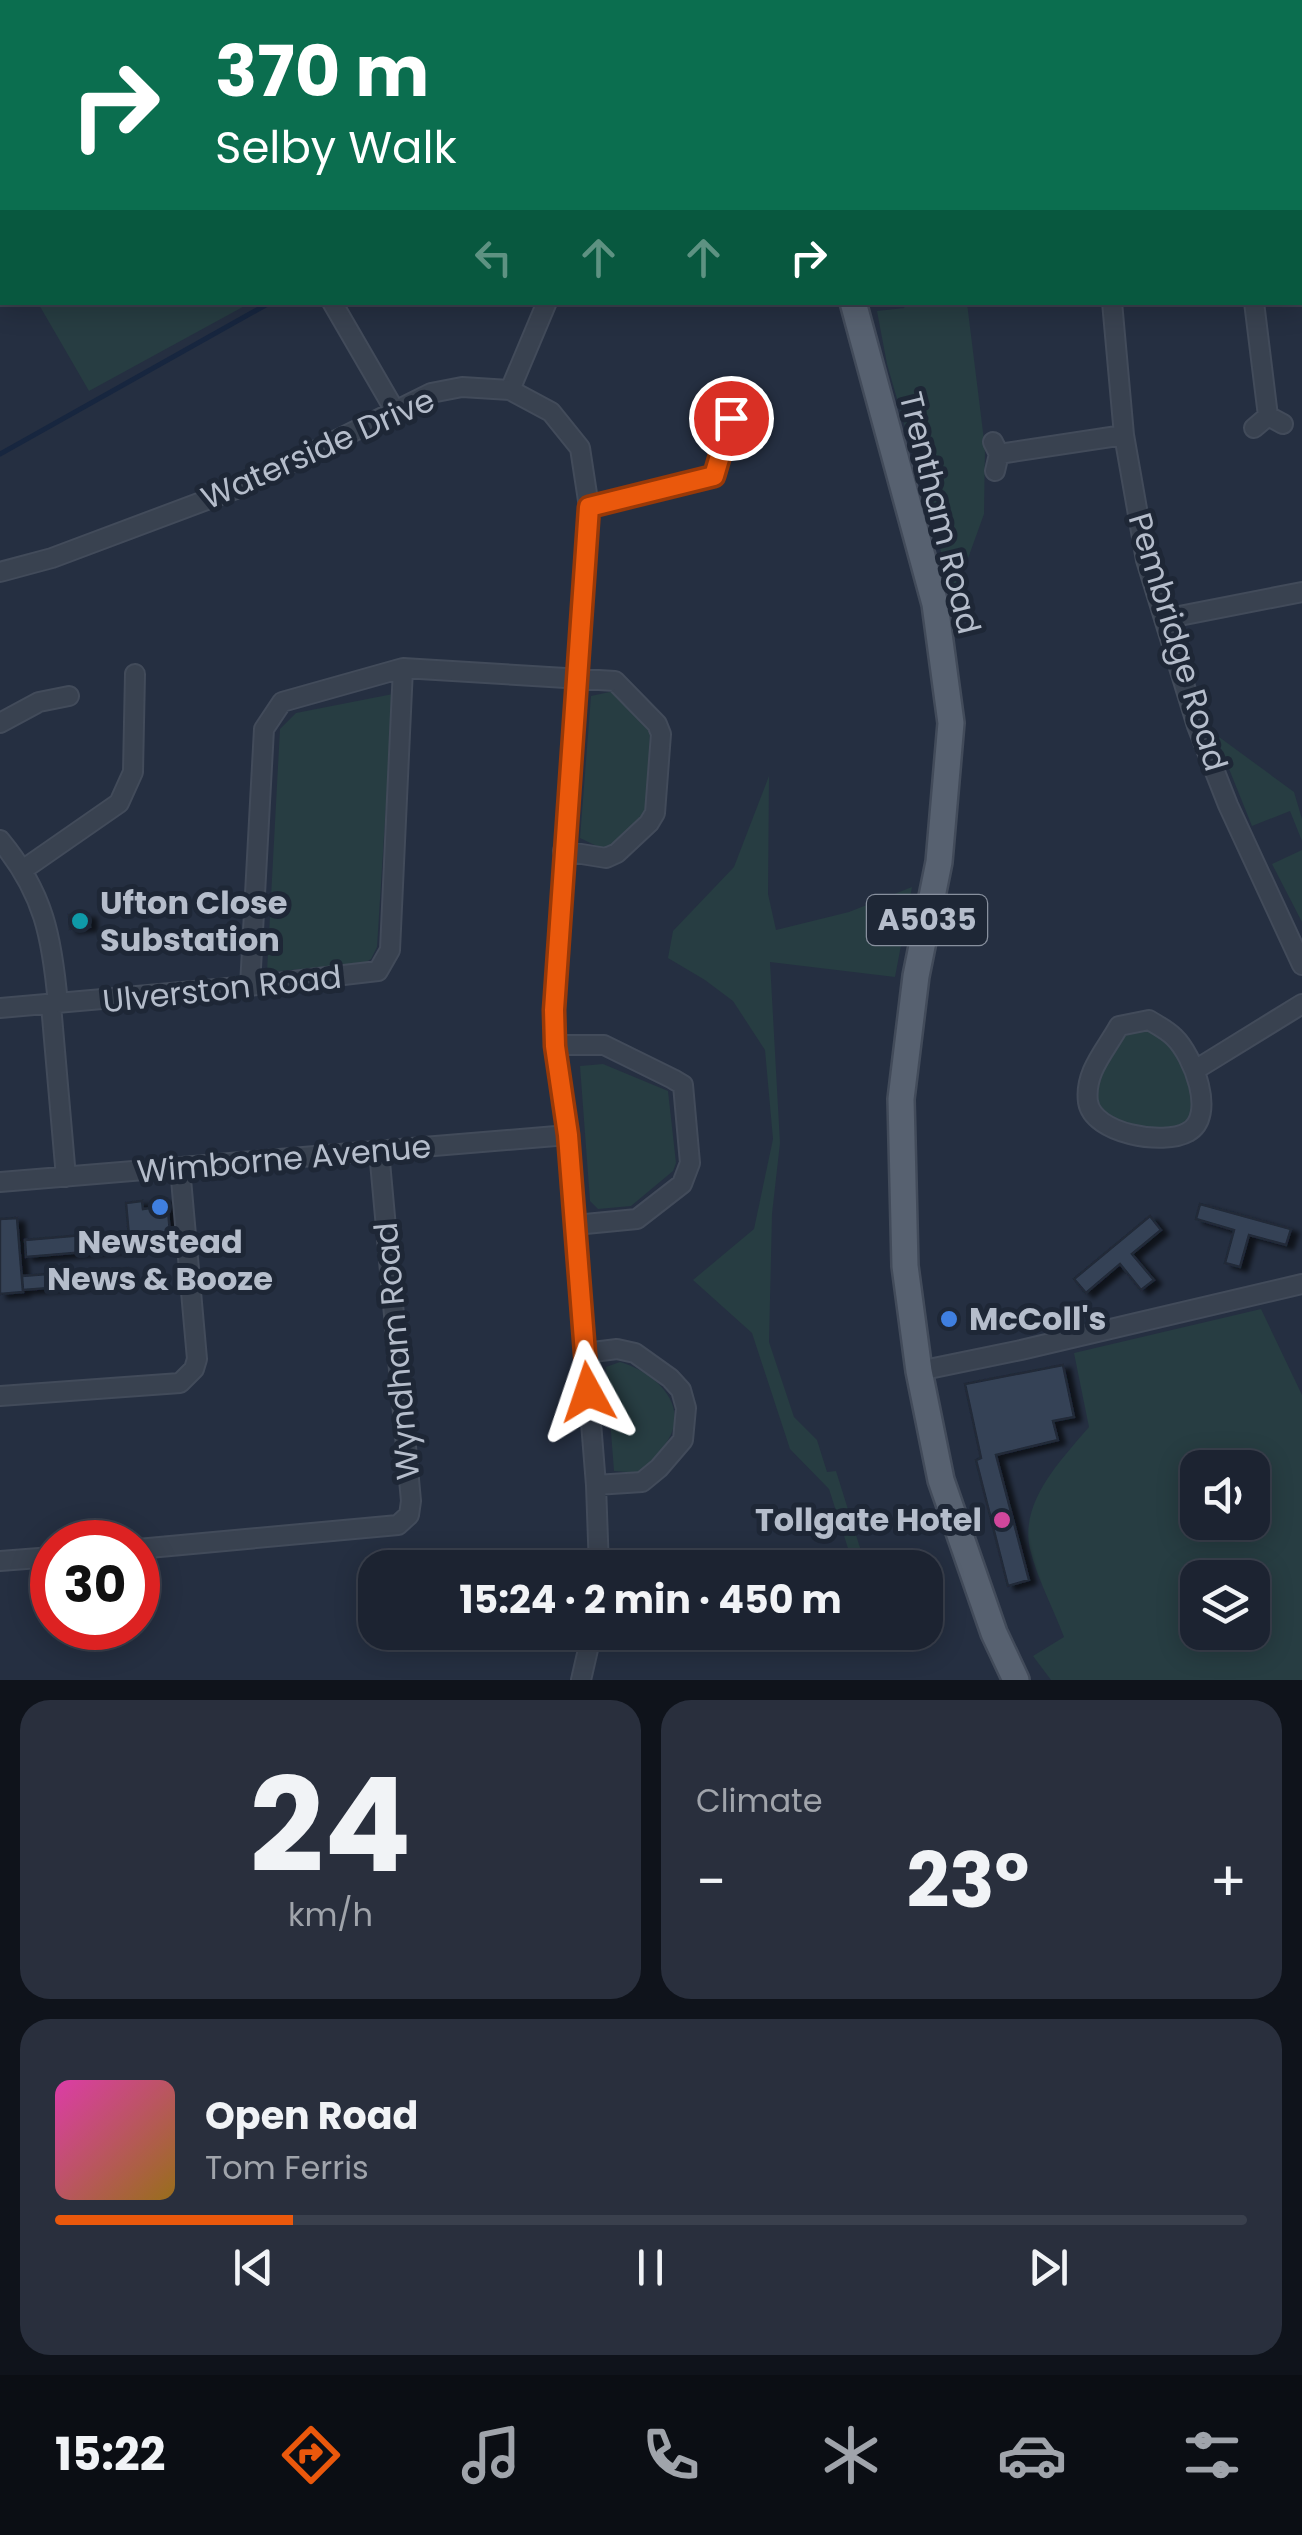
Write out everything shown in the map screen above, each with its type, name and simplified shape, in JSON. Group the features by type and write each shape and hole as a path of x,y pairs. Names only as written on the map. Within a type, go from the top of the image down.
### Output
{"main road":[{"name":"Trentham Road","path":"854,305 934,604 951,723 938,862 916,976 901,1100 905,1266 919,1371 941,1480 988,1616 1016,1680"}],"street":[{"path":"334,305 394,409"},
{"path":"510,390 546,305"},
{"name":"Pembridge Road","path":"1112,305 1124,435 1146,560 1197,726 1302,965"},
{"path":"1254,305 1268,422"},
{"name":"Waterside Drive","path":"0,572 52,558 244,486 310,456 394,409 462,387 510,390 550,412 580,448 589,507 554,992 555,1046 568,1135 596,1485 598,1550"},
{"path":"589,507 714,476 731,418"},
{"path":"996,456 1124,435"},
{"path":"1164,618 1302,592"},
{"path":"250,986 264,728 282,702 403,668 615,681 657,724 661,734 655,813 617,853 606,858 564,851"},
{"name":"Ulverston Road","path":"0,1008 378,971 385,962 391,933 403,668"},
{"path":"24,869 119,803 133,772 135,674"},
{"path":"0,722 39,702 68,696"},
{"path":"0,840 24,869 53,942 66,1177"},
{"path":"1195,1070 1302,1004"},
{"path":"1149,1020 1176,1038 1195,1070 1201,1094 1199,1122 1191,1131 1176,1137 1157,1138 1110,1128 1088,1104 1092,1070 1119,1026 1149,1020"},
{"path":"555,1046 604,1045 673,1079 682,1085 685,1096 690,1163 682,1184 637,1219 575,1225"},
{"name":"Wimborne Avenue","path":"0,1182 568,1135"},
{"name":"Wyndham Road","path":"160,1547 398,1525 409,1515 411,1502 379,1151"},
{"path":"0,1396 180,1382 194,1369 180,1168"},
{"path":"919,1371 1302,1284"},
{"path":"585,1353 617,1349 636,1353 670,1378 680,1390 686,1408 683,1440 642,1482 596,1485"},
{"path":"0,1561 30,1559"},
{"path":"582,1680 588,1650"}],"green space":[{"path":"39,305 246,305 89,391"},
{"path":"967,305 985,448 984,514 954,597 887,364 877,311"},
{"path":"614,691 645,719 650,734 648,795 645,815 607,851 580,838 591,696"},
{"path":"393,694 377,947 363,964 267,972 280,729 296,713"},
{"path":"1215,734 1294,792 1302,819 1302,841 1290,811 1252,826"},
{"path":"769,776 768,894 776,930 849,912 912,887 895,977 770,962 780,1143 772,1214 769,1342 794,1417 817,1440 827,1472 836,1471 861,1550 849,1550 829,1489 790,1449 752,1333 693,1280 754,1229 773,1139 765,1050 733,1001 668,958 673,931 734,867"},
{"path":"1302,850 1302,922 1272,864"},
{"path":"1149,1023 1179,1051 1192,1081 1198,1110 1177,1133 1111,1125 1092,1103 1096,1071 1121,1028"},
{"path":"603,1064 668,1091 676,1163 673,1171 631,1206 598,1209 590,1201 580,1066"},
{"path":"1261,1309 1302,1395 1302,1680 1051,1680 1033,1656 1064,1637 1037,1571 1028,1532 1045,1482 1089,1427 1074,1353"},
{"path":"620,1362 661,1386 675,1417 671,1435 639,1473 614,1471 606,1367"}],"building":[{"name":"Ufton Close Substation","path":"89,914 90,927 70,929 69,915"},
{"path":"167,1199 170,1233 129,1236 126,1203 142,1201 143,1209 151,1208 151,1201"},
{"path":"1200,1204 1291,1229 1286,1245 1249,1235 1240,1267 1225,1263 1234,1230 1196,1219"},
{"path":"1150,1216 1161,1230 1132,1254 1154,1280 1141,1290 1120,1264 1086,1293 1074,1279"},
{"path":"17,1218 23,1292 0,1294 0,1219"},
{"path":"119,1232 121,1249 26,1257 25,1240"},
{"path":"127,1268 128,1282 23,1290 22,1276"},
{"name":"Tollgate Hotel","path":"1063,1365 1074,1417 1053,1421 1058,1440 996,1455 1029,1580 1008,1586 976,1460 981,1458 965,1384"}],"waterway":[{"path":"0,454 266,305"}],"place":[{"name":"Ufton Close Substation","path":"80,921"},
{"name":"Newstead News & Booze","path":"160,1207"},
{"name":"McColl's","path":"949,1319"},
{"name":"Tollgate Hotel","path":"1002,1520"}],"route":[{"path":"588,1392 554,1010 589,507 714,476 731,418"}]}
